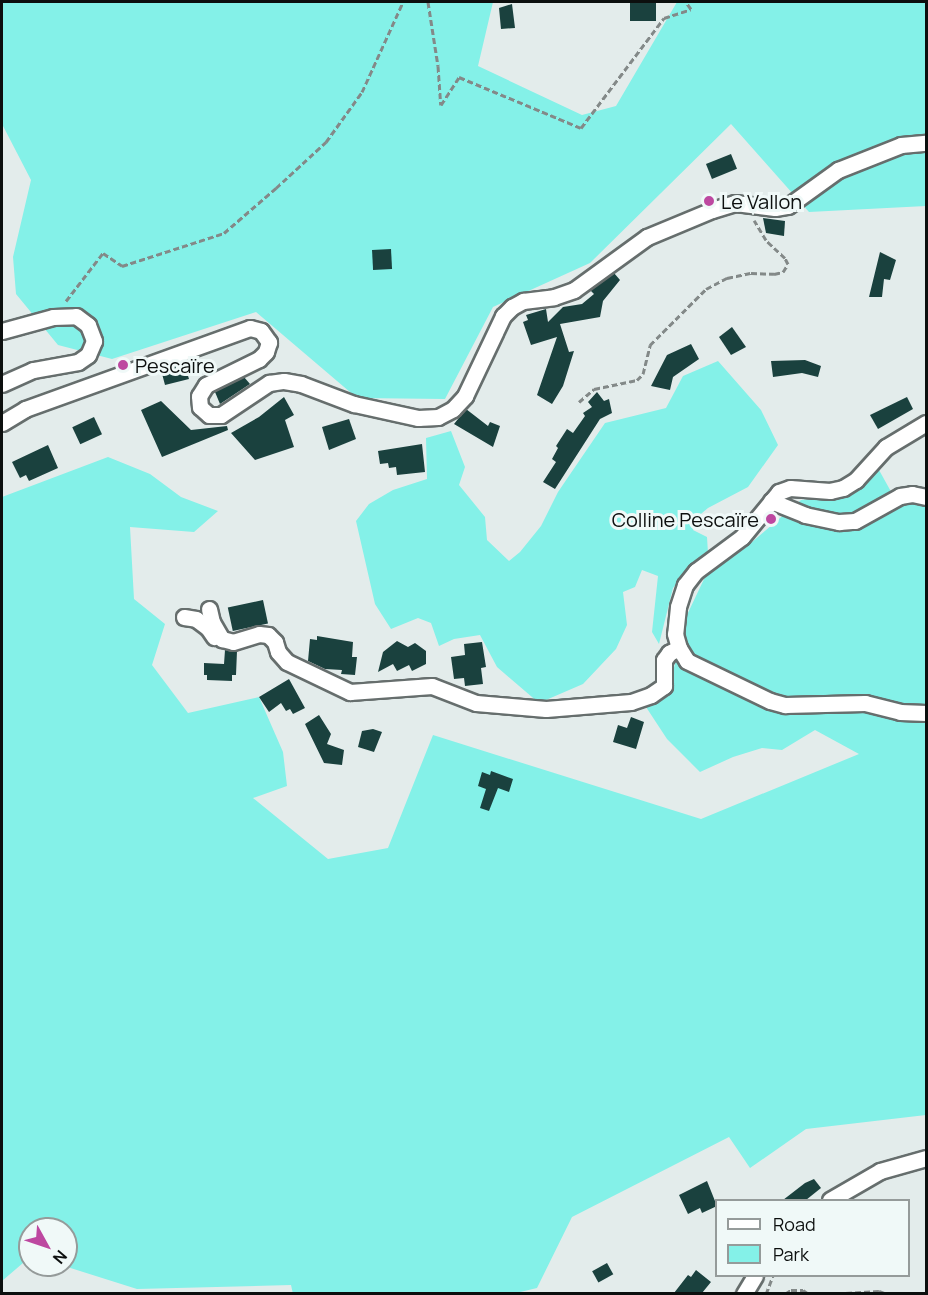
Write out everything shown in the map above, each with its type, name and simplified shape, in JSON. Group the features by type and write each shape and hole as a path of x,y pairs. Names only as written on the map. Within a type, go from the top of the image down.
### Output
{"street":[{"path":"2,423 25,409 250,328 261,331 268,342 267,352 259,359 206,385 199,396 200,407 209,415 221,415 269,383 284,381 302,384 354,404 418,418 438,417 453,409 465,396 504,316 512,306 524,301 554,297 574,290 646,237 712,210 735,203 774,208 788,206 838,170 901,145 927,143"},
{"path":"2,331 53,316 76,316 88,326 94,341 88,355 78,362 33,370 2,384"},
{"path":"927,423 902,435 886,447 856,480 843,488 830,492 790,489 779,492 742,537 696,571 686,585 678,607 676,625 679,648 687,662 770,701 785,705 865,703 900,712 927,713"},
{"path":"771,501 805,515 839,522 855,521 900,496 912,494 927,497"},
{"path":"209,609 212,622 222,639 233,642 259,634 268,635 287,662 350,692 432,686 476,703 559,710 631,702 651,695 664,686 664,660 669,653 679,648"},
{"path":"184,617 195,619 203,624 217,642 222,639"},
{"path":"832,1199 880,1171 927,1158"},
{"path":"744,1293 754,1277"}],"path":[{"path":"53,316 103,253 122,266 224,233 276,188 326,142 362,92 403,2"},
{"path":"428,2 441,105 459,77 581,128 664,18 691,9 686,2"},
{"path":"579,402 594,389 637,380 643,374 650,345 706,289 727,278 751,273 783,272 788,264 785,258 766,240 755,223 752,204"},
{"path":"785,1293 791,1290 803,1290 809,1293"},
{"path":"828,1293 879,1291 886,1293"}],"green space":[{"path":"2,2 493,2 478,66 582,115 616,106 677,2 926,2 926,206 809,212 731,124 590,263 493,307 445,399 357,398 256,312 112,359 58,345 16,294 13,257 31,180 2,124"},
{"path":"718,361 761,410 778,445 748,487 708,508 696,518 693,530 707,537 708,553 693,564 673,588 659,644 652,632 658,576 642,570 635,587 623,592 627,625 616,649 583,684 539,703 497,667 480,635 454,639 439,646 431,623 418,618 391,629 375,604 356,521 369,504 393,490 427,479 426,438 451,431 465,467 459,485 485,517 487,540 509,561 520,552 541,526 558,492 605,423 666,408 683,376"},
{"path":"108,457 150,474 181,497 218,511 194,532 130,527 134,599 165,624 152,665 188,713 259,697 283,752 287,786 253,798 328,859 388,848 433,735 701,819 859,754 815,730 782,750 762,748 733,757 700,772 667,739 646,707 673,672 686,617 705,577 745,548 801,500 852,495 862,482 879,470 899,506 909,502 926,505 926,1115 806,1129 750,1168 729,1137 572,1217 537,1288 516,1293 293,1294 291,1285 137,1289 78,1270 78,1217 18,1217 18,1267 2,1281 2,497"}],"building":[{"path":"630,2 656,2 656,21 630,21"},
{"path":"512,4 515,28 501,29 499,8"},
{"path":"731,154 737,169 712,179 706,164"},
{"path":"763,218 785,221 784,236 766,233"},
{"path":"391,249 392,269 373,270 372,250"},
{"path":"880,252 896,260 890,280 884,279 882,297 869,297"},
{"path":"614,273 620,280 603,301 600,317 560,324 569,352 574,351 563,386 552,404 537,395 557,337 531,345 523,322 528,320 526,315 546,309 548,322 563,307 582,304 594,294 590,290"},
{"path":"732,327 746,347 731,355 719,337"},
{"path":"691,344 699,359 673,377 670,390 651,386 667,355"},
{"path":"805,360 821,366 818,377 802,373 773,377 771,361"},
{"path":"178,365 179,368 185,366 189,379 165,385 161,370"},
{"path":"244,377 250,384 220,404 215,392"},
{"path":"597,392 604,401 609,399 612,413 600,419 555,489 543,482 556,462 552,459 558,448 556,446 567,429 573,433 585,416 583,413 592,407 588,402"},
{"path":"284,397 294,415 285,420 294,447 255,460 231,433 259,417"},
{"path":"907,397 913,409 878,429 870,415"},
{"path":"161,401 191,430 227,426 228,430 162,457 141,410"},
{"path":"466,409 488,426 490,422 500,426 493,447 454,424"},
{"path":"94,417 102,434 80,444 72,427"},
{"path":"349,419 356,439 329,450 322,427"},
{"path":"422,444 425,472 397,475 396,467 389,468 388,463 380,464 378,451"},
{"path":"48,445 58,468 29,481 26,475 20,478 12,462"},
{"path":"263,600 268,623 233,631 228,607"},
{"path":"317,636 353,642 352,657 357,657 355,675 341,674 342,670 325,669 308,661 310,639 317,640"},
{"path":"397,641 408,647 415,643 426,651 426,664 412,671 409,665 397,671 393,664 378,672 383,652"},
{"path":"482,642 486,667 481,668 483,684 465,686 464,678 454,679 451,657 465,655 464,644"},
{"path":"225,650 237,651 236,675 232,675 232,681 207,680 207,675 204,675 204,663 224,664"},
{"path":"289,679 305,708 293,714 290,709 286,711 281,703 269,712 259,697"},
{"path":"319,715 331,734 327,744 344,750 342,765 324,763 305,724"},
{"path":"631,717 644,722 636,749 613,742 618,725 627,728"},
{"path":"373,729 382,732 374,752 358,747 362,731"},
{"path":"491,771 513,779 509,792 498,788 489,811 480,808 486,789 478,786 482,772 490,775"},
{"path":"814,1179 821,1188 807,1199 784,1199"},
{"path":"707,1181 715,1207 702,1213 700,1208 688,1214 679,1195"},
{"path":"607,1263 613,1274 598,1283 592,1271"},
{"path":"696,1270 711,1282 702,1293 674,1293 688,1275 691,1277"}],"place":[{"name":"Le Vallon","path":"709,201"},
{"name":"Pescaïre","path":"123,365"},
{"name":"Colline Pescaïre","path":"771,519"}]}
